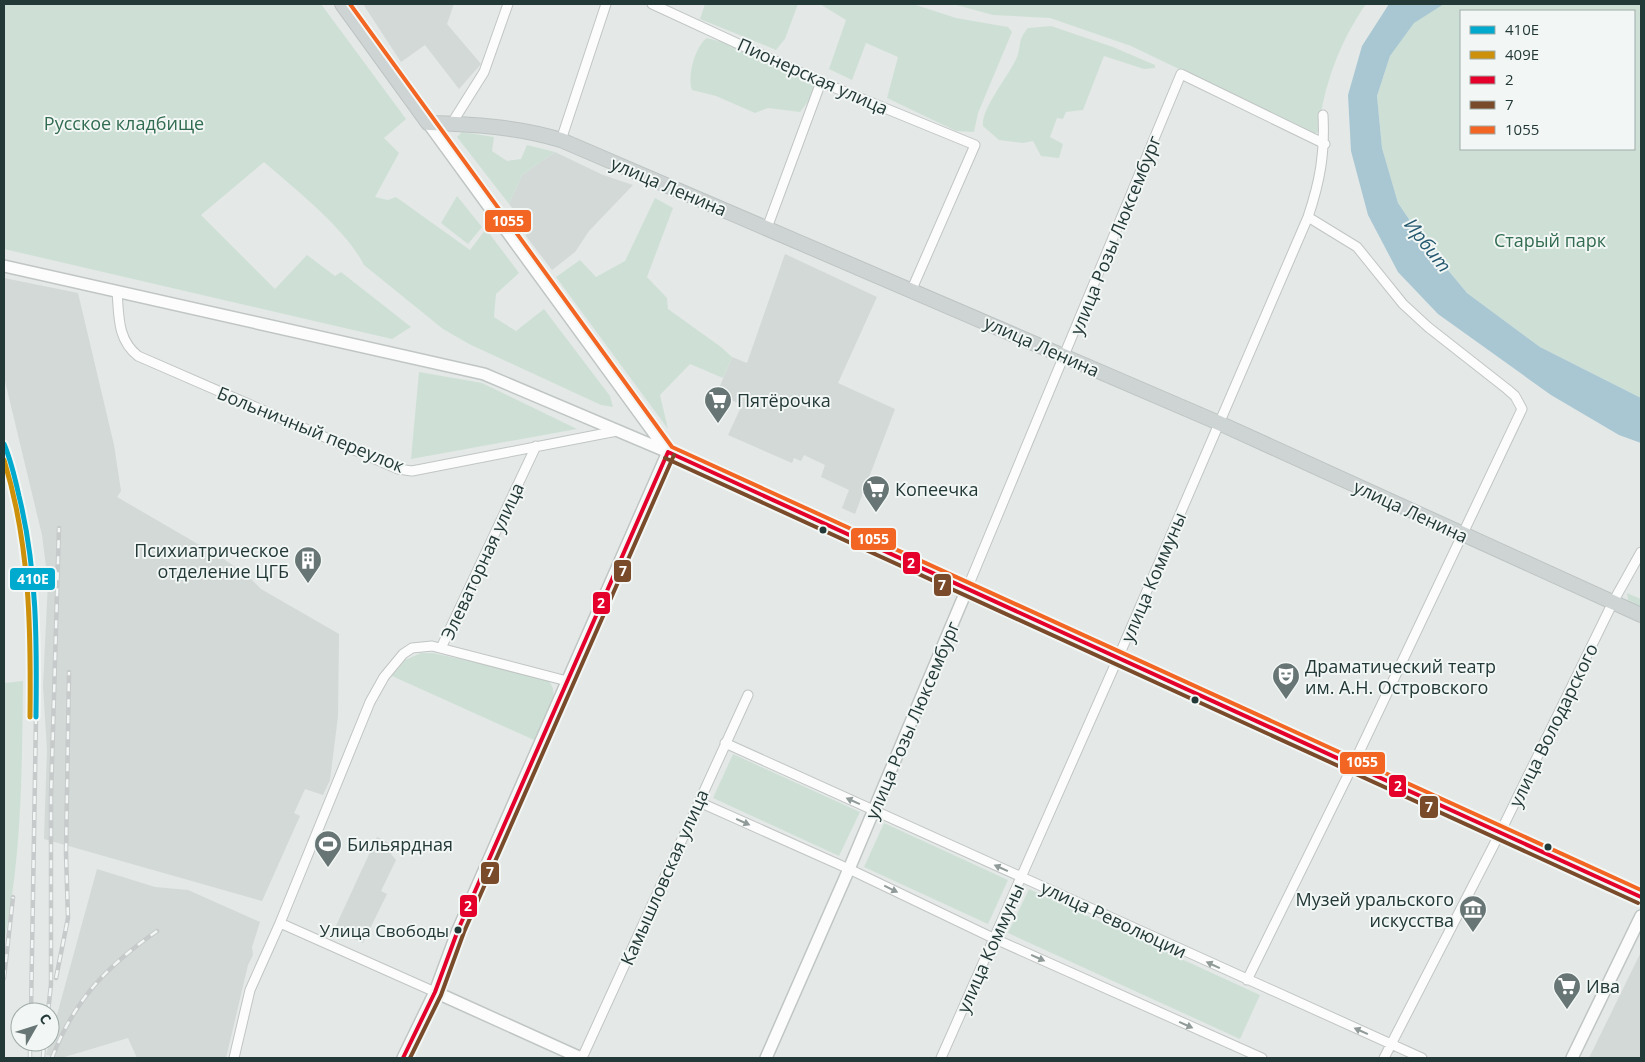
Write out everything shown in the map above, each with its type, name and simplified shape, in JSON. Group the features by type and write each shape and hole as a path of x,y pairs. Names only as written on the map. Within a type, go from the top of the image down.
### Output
{"main road":[{"path":"342,4 428,123"},
{"name":"улица Ленина","path":"428,123 490,126 539,134 561,140 912,289 1219,423 1641,615"}],"street":[{"path":"452,123 484,72 508,4"},
{"path":"561,140 606,4"},
{"name":"Пионерская улица","path":"652,4 821,82 975,145 912,289"},
{"name":"улица Розы Люксембург","path":"766,1058 849,869 1065,356 1181,74 1325,144"},
{"path":"767,228 821,82"},
{"name":"улица Коммуны","path":"941,1058 1118,658 1308,217 1320,178 1325,144 1323,116"},
{"path":"428,123 668,452"},
{"path":"1247,980 1353,766 1522,409 1515,396 1428,327 1403,304 1357,247 1308,217"},
{"path":"4,266 484,374 668,452 1641,897"},
{"name":"Больничный переулок","path":"117,291 121,333 130,350 138,356 398,469 412,471 617,430"},
{"name":"Элеваторная улица","path":"234,1058 250,990 280,923 370,702 384,678 403,654 422,646 441,648 536,446"},
{"path":"403,1058 435,992 458,930 668,452"},
{"name":"улица Володарского","path":"1384,1058 1500,833 1614,602 1641,552"},
{"path":"441,648 567,681"},
{"name":"Камышловская улица","path":"581,1058 748,695"},
{"name":"улица Революции","path":"725,743 1422,1058"},
{"path":"699,802 849,869 993,938 1262,1058"},
{"path":"1572,1058 1641,916"},
{"path":"280,923 581,1058"}],"shaded area":[{"path":"363,4 454,4 447,24 481,64 459,89 425,45 401,62"},
{"path":"555,152 603,175 633,185 589,231 575,252 552,270 526,236 525,224 509,204 522,175"},
{"path":"785,254 877,297 838,383 895,409 855,514 842,508 849,490 821,477 825,465 804,455 801,461 794,458 792,463 728,435 742,405 717,393 732,357 747,363"},
{"path":"4,278 78,293 114,445 121,491 117,497 222,558 247,575 261,589 339,634 338,716 330,780 323,795 305,789 294,813 300,816 262,901 44,839 47,750 43,686 48,582 42,535 4,377"},
{"path":"377,837 395,846 391,854 396,860 381,891 387,894 363,943 334,930"},
{"path":"97,869 155,887 188,890 260,922 252,947 253,955 248,965 226,1058 137,1058 128,1038 61,1058 46,1055 47,1052 60,1052 60,1004"},
{"path":"1641,952 1641,1058 1589,1058"}],"green space":[{"name":"Русское кладбище","path":"4,4 321,4 406,119 384,138 399,153 375,197 388,200 396,197 470,250 486,229 519,273 496,294 494,317 516,331 544,309 610,396 613,407 601,405 469,344 443,329 364,265 356,251 333,224 264,162 201,215 275,289 307,255 335,276 341,272 411,327 392,339 4,249"},
{"path":"705,4 798,4 785,39 776,50 700,19"},
{"path":"820,4 913,4 956,18 1008,27 1012,32 978,113 974,132 956,131 887,98 898,57 866,43 852,80 829,69 846,20"},
{"path":"953,4 1366,4 1348,34 1334,65 1324,98 1318,132 1314,134 1131,46 1050,18 993,15"},
{"name":"Старый парк","path":"1444,4 1641,4 1641,398 1540,347 1467,293 1424,240 1398,203 1382,148 1377,96 1390,56 1414,22"},
{"path":"1051,26 1113,47 1155,65 1155,68 1144,69 1104,56 1083,110 1066,112 1063,119 1057,118 1050,137 1063,144 1059,158 1041,156 1033,141 1023,143 999,140 983,126 986,110 1017,57 1021,39 1025,32 1028,28"},
{"path":"707,38 726,43 809,80 814,86 813,95 800,112 768,108 755,113 716,96 692,90 691,70 693,62 699,48"},
{"path":"462,132 494,137 492,151 507,161 521,159 527,145 555,152 522,175 509,204 457,137"},
{"path":"457,196 482,227 468,244 441,223"},
{"path":"655,198 673,208 647,277 667,298 668,309 732,357 723,378 690,364 660,395 668,429 556,277 580,260 596,277 625,261"},
{"path":"419,372 482,383 577,429 411,459"},
{"path":"1627,593 1641,599 1641,607 1628,600"},
{"path":"421,653 433,653 545,678 551,684 553,699 551,708 534,740 392,676 405,660"},
{"path":"23,681 18,845 4,942 4,683"},
{"path":"733,754 860,812 839,856 713,798"},
{"path":"884,823 1008,880 988,924 864,867"},
{"path":"1029,889 1260,995 1240,1039 1008,933"}],"water":[{"path":"1389,4 1444,4 1414,23 1390,56 1377,96 1382,148 1398,203 1424,241 1467,293 1540,347 1641,398 1641,443 1619,435 1551,395 1438,314 1398,272 1368,215 1351,151 1348,95 1362,46"}],"railway":[{"path":"49,1002 51,984 51,796 59,528"},
{"path":"56,978 68,918 66,853 69,672"},
{"path":"31,1002 36,717"},
{"path":"4,978 13,897"},
{"path":"52,1058 71,1019 94,986 123,957 157,931"},
{"path":"30,1052 30,1058"},
{"path":"43,1052 43,1058"}],"transit line":[{"name":"1055","path":"350,4 672,447 1641,890"},
{"name":"410E","path":"4,444 11,463 25,523 33,578 36,633 36,717"},
{"name":"2","path":"668,452 1641,897"},
{"name":"2","path":"403,1058 435,992 458,930 668,452"},
{"name":"7","path":"410,1058 441,995 464,932 674,455"},
{"name":"7","path":"665,458 1638,903"},
{"name":"409E","path":"4,460 13,492 24,555 29,620 30,717"}],"place":[{"name":"Пятёрочка","path":"718,424"},
{"name":"Копеечка","path":"876,513"},
{"name":"Психиатрическое отделение ЦГБ","path":"308,584"},
{"name":"Драматический театр им. А.Н. Островского","path":"1286,700"},
{"name":"Бильярдная","path":"328,868"},
{"name":"Улица Свободы","path":"458,930"},
{"name":"Музей уральского искусства","path":"1473,933"},
{"name":"Ива","path":"1567,1010"}],"water label":[{"name":"Ирбит","path":"1428,245"}]}
